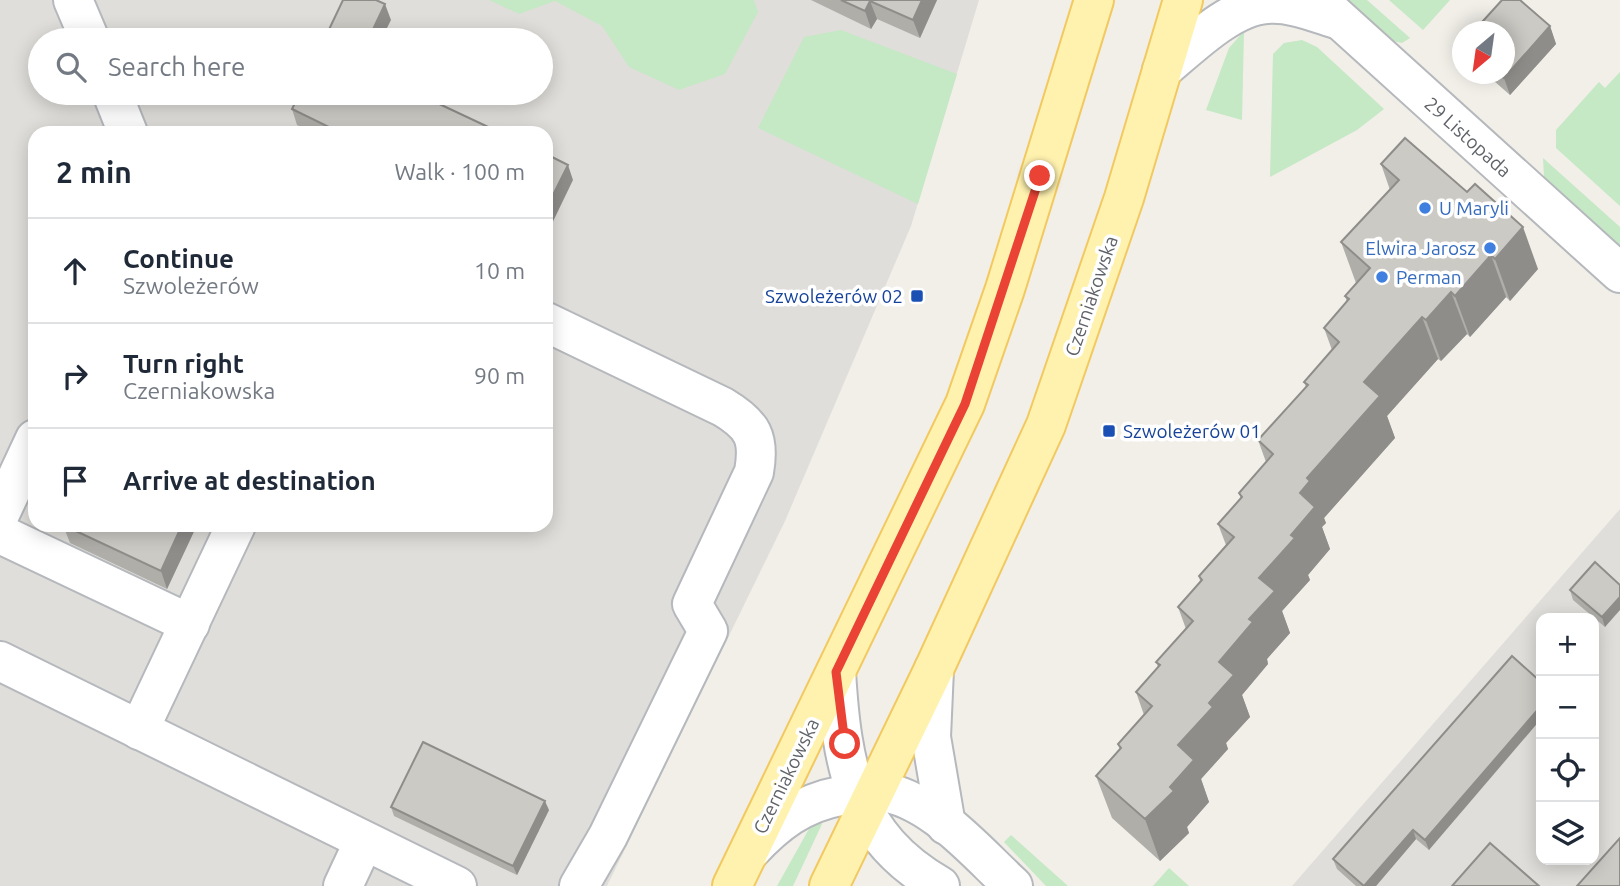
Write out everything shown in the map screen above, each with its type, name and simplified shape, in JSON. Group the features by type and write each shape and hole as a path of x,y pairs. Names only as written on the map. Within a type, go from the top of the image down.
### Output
{"main road":[{"name":"Czerniakowska","path":"740,869 965,404 1005,289 1094,0"},
{"name":"Czerniakowska","path":"829,886 865,799 934,669 1045,425 1086,314 1183,0"}],"street":[{"path":"74,0 85,28"},
{"path":"1162,70 1210,30 1245,10 1266,4 1327,10"},
{"name":"29 Listopada","path":"1327,10 1620,273"},
{"path":"117,105 125,126"},
{"path":"553,325 740,417 752,431 758,450 754,472 692,604 708,631 608,836 579,886"},
{"path":"0,514 28,454"},
{"path":"139,730 233,532"},
{"path":"0,534 190,624"},
{"path":"934,669 931,737 946,825"},
{"path":"4,672 139,730 457,886"},
{"path":"836,672 842,732 865,799 880,838 915,882"},
{"path":"740,869 772,827 799,809 825,799 898,796 923,807 1013,886"},
{"path":"343,886 364,841"}],"shaded area":[{"path":"0,0 979,0 911,226 785,521 607,886 0,886"},
{"path":"1620,509 1620,886 1292,886"}],"green space":[{"path":"489,0 754,0 758,12 725,74 679,90 629,67 602,26 555,1 519,14"},
{"path":"1347,0 1367,0 1410,38 1402,43 1392,41"},
{"path":"1389,0 1450,0 1423,30"},
{"path":"841,30 957,74 918,204 758,128 804,37"},
{"path":"1244,31 1242,120 1206,110 1229,48"},
{"path":"1302,40 1317,47 1384,109 1357,130 1270,177 1273,54 1284,43"},
{"path":"1620,72 1620,206 1556,148 1556,130 1599,82 1605,88"},
{"path":"1543,158 1620,227 1620,245 1544,177"},
{"path":"820,818 822,824 793,886 777,886 814,820"},
{"path":"1011,835 1068,886 1046,886 1004,842"},
{"path":"1169,868 1189,886 1153,886"}],"building":[{"path":"343,0 376,0 385,4 374,28 330,28"},
{"path":"841,0 922,0 913,20 870,1 865,11"},
{"path":"1502,0 1520,0 1550,26 1515,66 1515,21 1483,21"},
{"path":"294,105 442,105 486,126 327,126 292,109"},
{"path":"1405,138 1467,192 1475,184 1523,227 1495,259 1491,255 1455,296 1451,292 1426,320 1422,317 1364,382 1380,396 1307,478 1310,481 1300,493 1315,507 1291,535 1295,538 1259,578 1275,591 1249,619 1253,622 1219,662 1234,675 1209,703 1213,707 1178,745 1194,760 1170,787 1174,791 1145,819 1096,776 1121,748 1118,744 1152,706 1136,692 1160,665 1156,662 1193,621 1178,607 1202,580 1199,576 1234,537 1218,524 1242,497 1239,493 1273,454 1258,440 1308,385 1304,382 1339,342 1324,328 1349,299 1345,296 1370,268 1341,242 1399,180 1381,164"},
{"path":"553,158 568,165 553,195"},
{"path":"78,532 179,532 161,571"},
{"path":"1595,562 1620,585 1620,597 1602,617 1570,590"},
{"path":"1512,656 1536,678 1536,712 1425,840 1413,830 1364,886 1333,859"},
{"path":"423,742 545,801 513,866 391,807"},
{"path":"1620,838 1620,886 1577,886 1596,865 1599,865 1599,861"},
{"path":"1490,843 1539,886 1452,886"}],"place":[{"name":"U Maryli","path":"1425,208"},
{"name":"Elwira Jarosz","path":"1490,248"},
{"name":"Perman","path":"1382,277"},
{"name":"Szwoleżerów 02","path":"917,296"},
{"name":"Szwoleżerów 01","path":"1109,431"}],"route":[{"path":"845,744 838,708 836,672 965,404 1040,176"}]}
